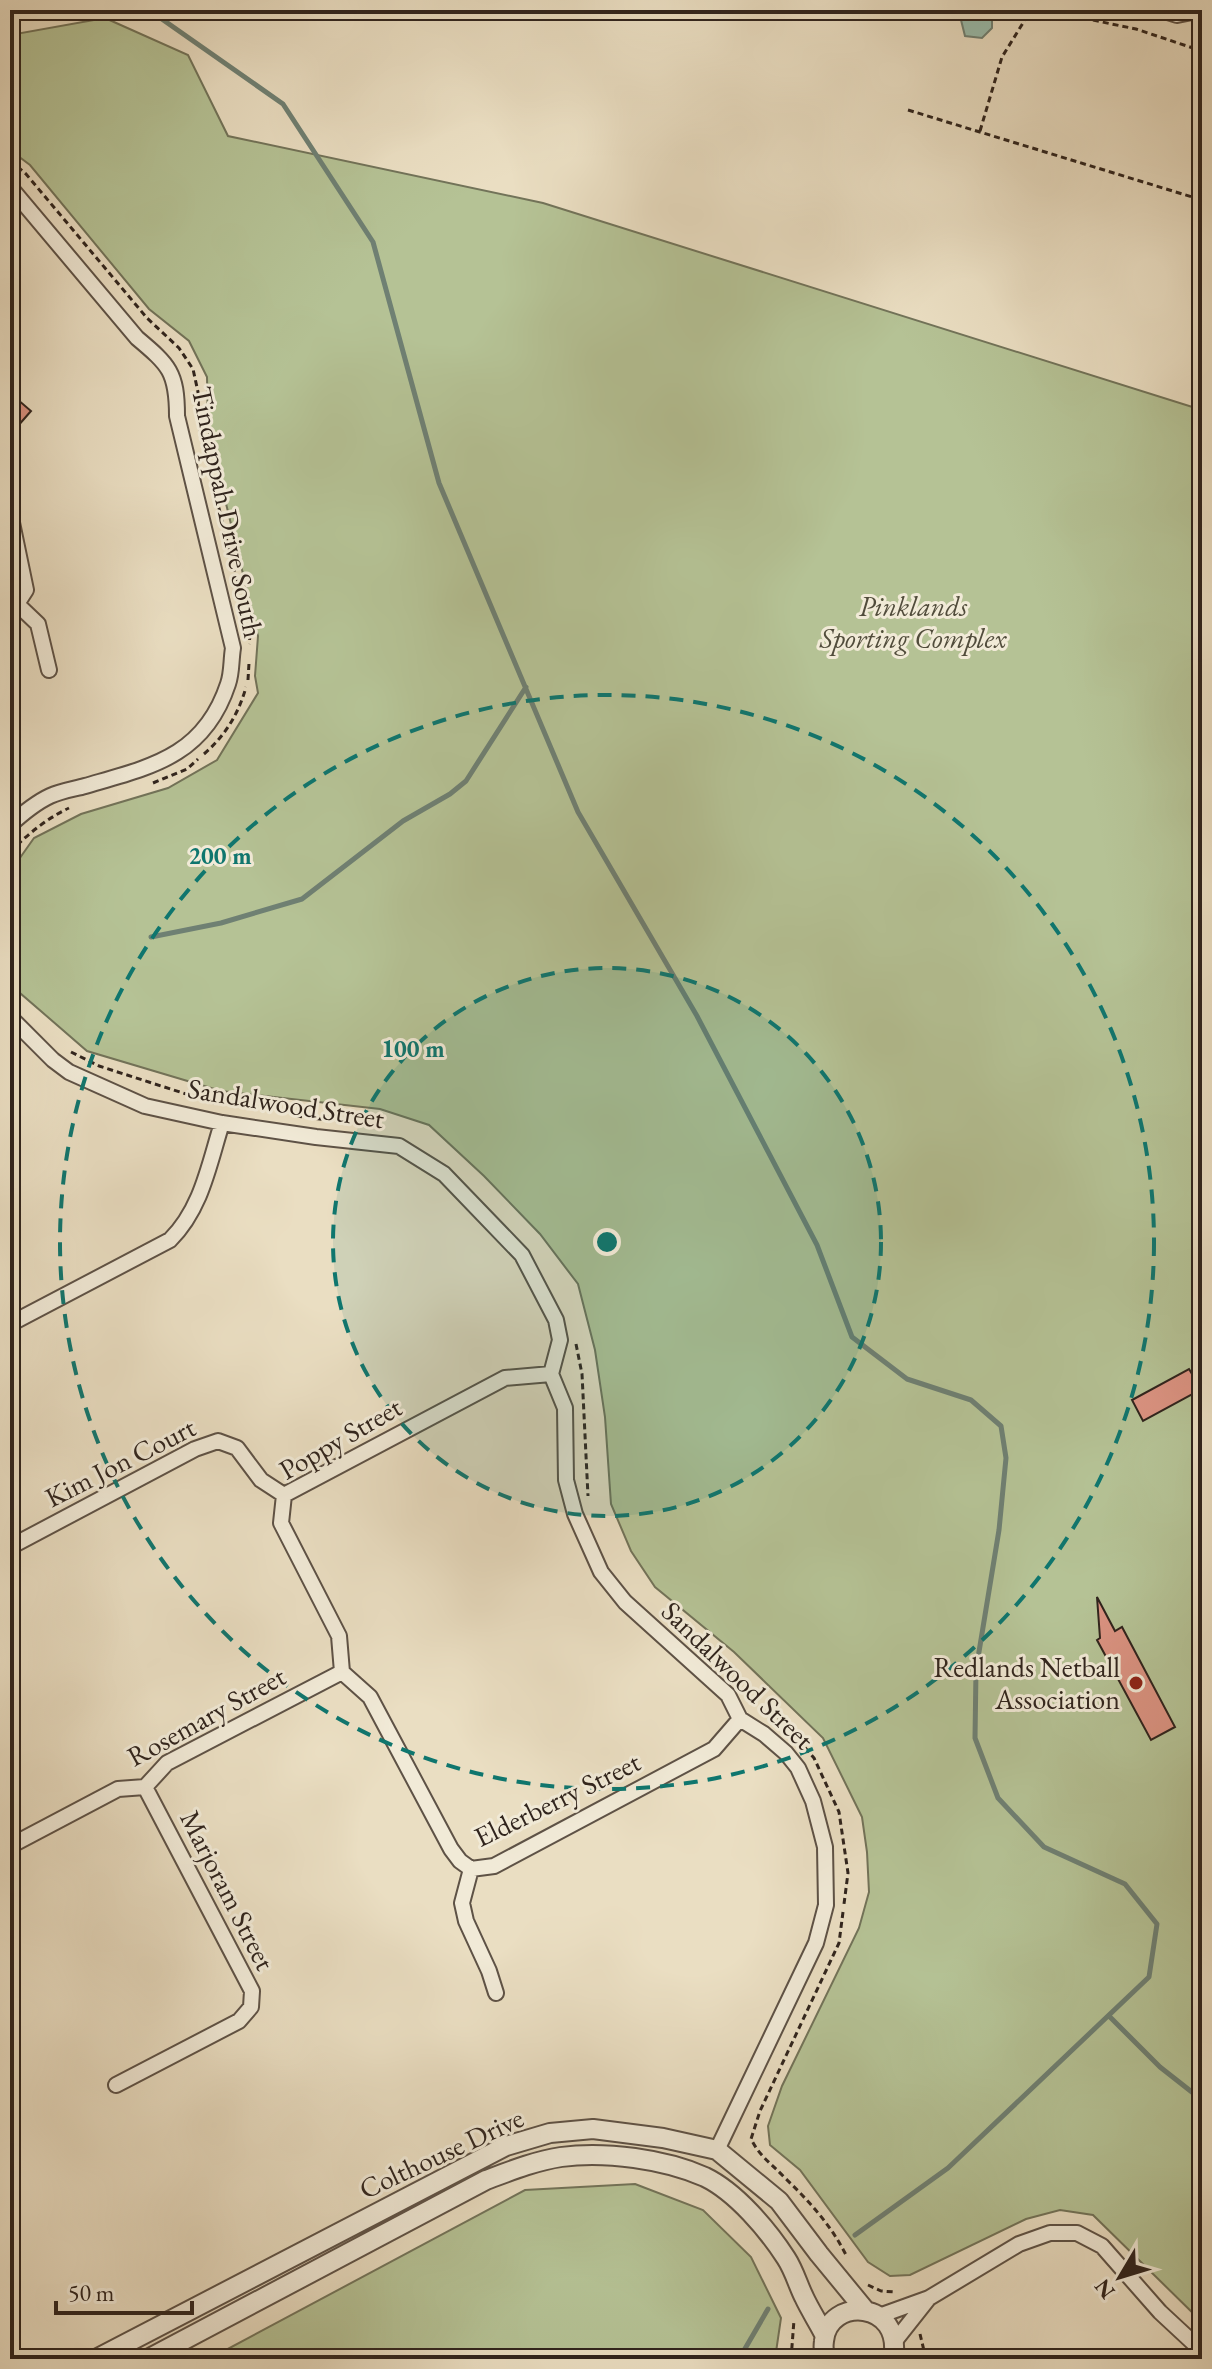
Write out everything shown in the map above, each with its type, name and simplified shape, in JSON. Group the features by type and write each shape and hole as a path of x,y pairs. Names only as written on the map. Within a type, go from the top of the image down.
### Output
{"street":[{"path":"1161,10 1177,15 1202,10"},
{"name":"Tindappah Drive South","path":"10,187 137,338 162,358 172,374 177,393 177,416 233,648 229,682 215,714 194,741 170,758 147,768 51,796 33,805 10,825"},
{"path":"10,513 26,590 14,606 38,624 49,670"},
{"name":"Sandalwood Street","path":"10,1017 53,1060 79,1077 145,1106 222,1123 399,1146 444,1174 522,1255 556,1320 560,1340 551,1374 565,1408 566,1480 575,1514 601,1572 625,1602 728,1695 740,1719 775,1743 798,1768 813,1801 825,1847 826,1905 816,1943 717,2150"},
{"path":"10,1324 170,1240 185,1225 198,1200 222,1123"},
{"name":"Poppy Street","path":"342,1672 339,1636 281,1523 284,1495 505,1378 551,1374"},
{"name":"Kim Jon Court","path":"10,1547 195,1449 218,1441 237,1448 261,1480 284,1495"},
{"name":"Elderberry Street","path":"342,1672 370,1697 451,1849 471,1869 494,1866 714,1749 740,1719"},
{"name":"Rosemary Street","path":"10,1846 118,1789 145,1787 167,1763 342,1672"},
{"name":"Marjoram Street","path":"116,2085 239,2021 251,2007 252,1991 145,1787"},
{"path":"471,1869 462,1903 466,1921 496,1993"},
{"name":"Colthouse Drive","path":"96,2359 506,2146 550,2133 593,2129 663,2138 717,2150 779,2201 819,2254 872,2313 890,2327 897,2351"},
{"path":"705,2178 717,2150"},
{"name":"Colthouse Drive","path":"148,2359 486,2180 562,2157 606,2156 655,2162 705,2178 733,2196 756,2219 787,2259 823,2351"},
{"path":"823,2351 833,2320 848,2311 872,2313 929,2298 1019,2244 1050,2233 1077,2233 1102,2246 1160,2312 1202,2351"},
{"path":"897,2351 929,2298"},
{"path":"10,2348 17,2359"}],"path":[{"path":"980,132 1002,57 1031,10"},
{"path":"1044,10 1136,29 1202,51"},
{"path":"908,110 1202,200"},
{"path":"10,160 26,174 147,318 179,348 193,369 198,392 199,426 250,636 249,648"},
{"path":"145,786 187,769 218,742 241,707 249,661"},
{"path":"10,852 29,833 69,808"},
{"path":"791,2359 794,2320"}],"green space":[{"name":"Pinklands Sporting Complex","path":"105,18 188,55 228,136 543,203 1202,410 1202,2322 1093,2215 1060,2210 1026,2219 910,2275 890,2276 868,2262 800,2170 770,2145 768,2126 782,2086 859,1928 869,1892 862,1817 823,1738 734,1652 655,1587 631,1551 611,1504 605,1417 595,1350 578,1284 540,1234 429,1125 380,1109 221,1091 87,1051 20,993 10,973 10,872 34,838 81,814 168,788 217,760 258,693 255,676 258,636 208,429 207,377 189,341 149,309 30,165 10,150 10,35"},
{"path":"635,2184 703,2210 751,2257 781,2318 775,2359 209,2359 525,2190"}],"shaded area":[{"path":"961,10 992,10 992,28 982,38 965,36"}],"building":[{"path":"10,393 31,411 10,435"},
{"path":"1189,1369 1192,1374 1202,1369 1202,1389 1143,1421 1132,1400"},
{"name":"Redlands Netball Association","path":"1097,1597 1115,1631 1122,1627 1175,1727 1151,1740 1097,1640 1100,1638"}],"waterway":[{"path":"149,10 283,104 373,242 439,483 578,812 697,1016 817,1245 852,1337 907,1379 971,1400 1001,1426 1006,1458 999,1530 976,1670 975,1738 998,1798 1044,1847 1125,1884 1157,1924 1149,1977 948,2168 855,2235"},
{"path":"151,937 221,923 302,899 403,821 466,781 526,687"},
{"path":"1109,2016 1160,2067 1202,2100"},
{"path":"739,2359 768,2309"}],"place":[{"name":"Redlands Netball Association","path":"1136,1683"}]}
